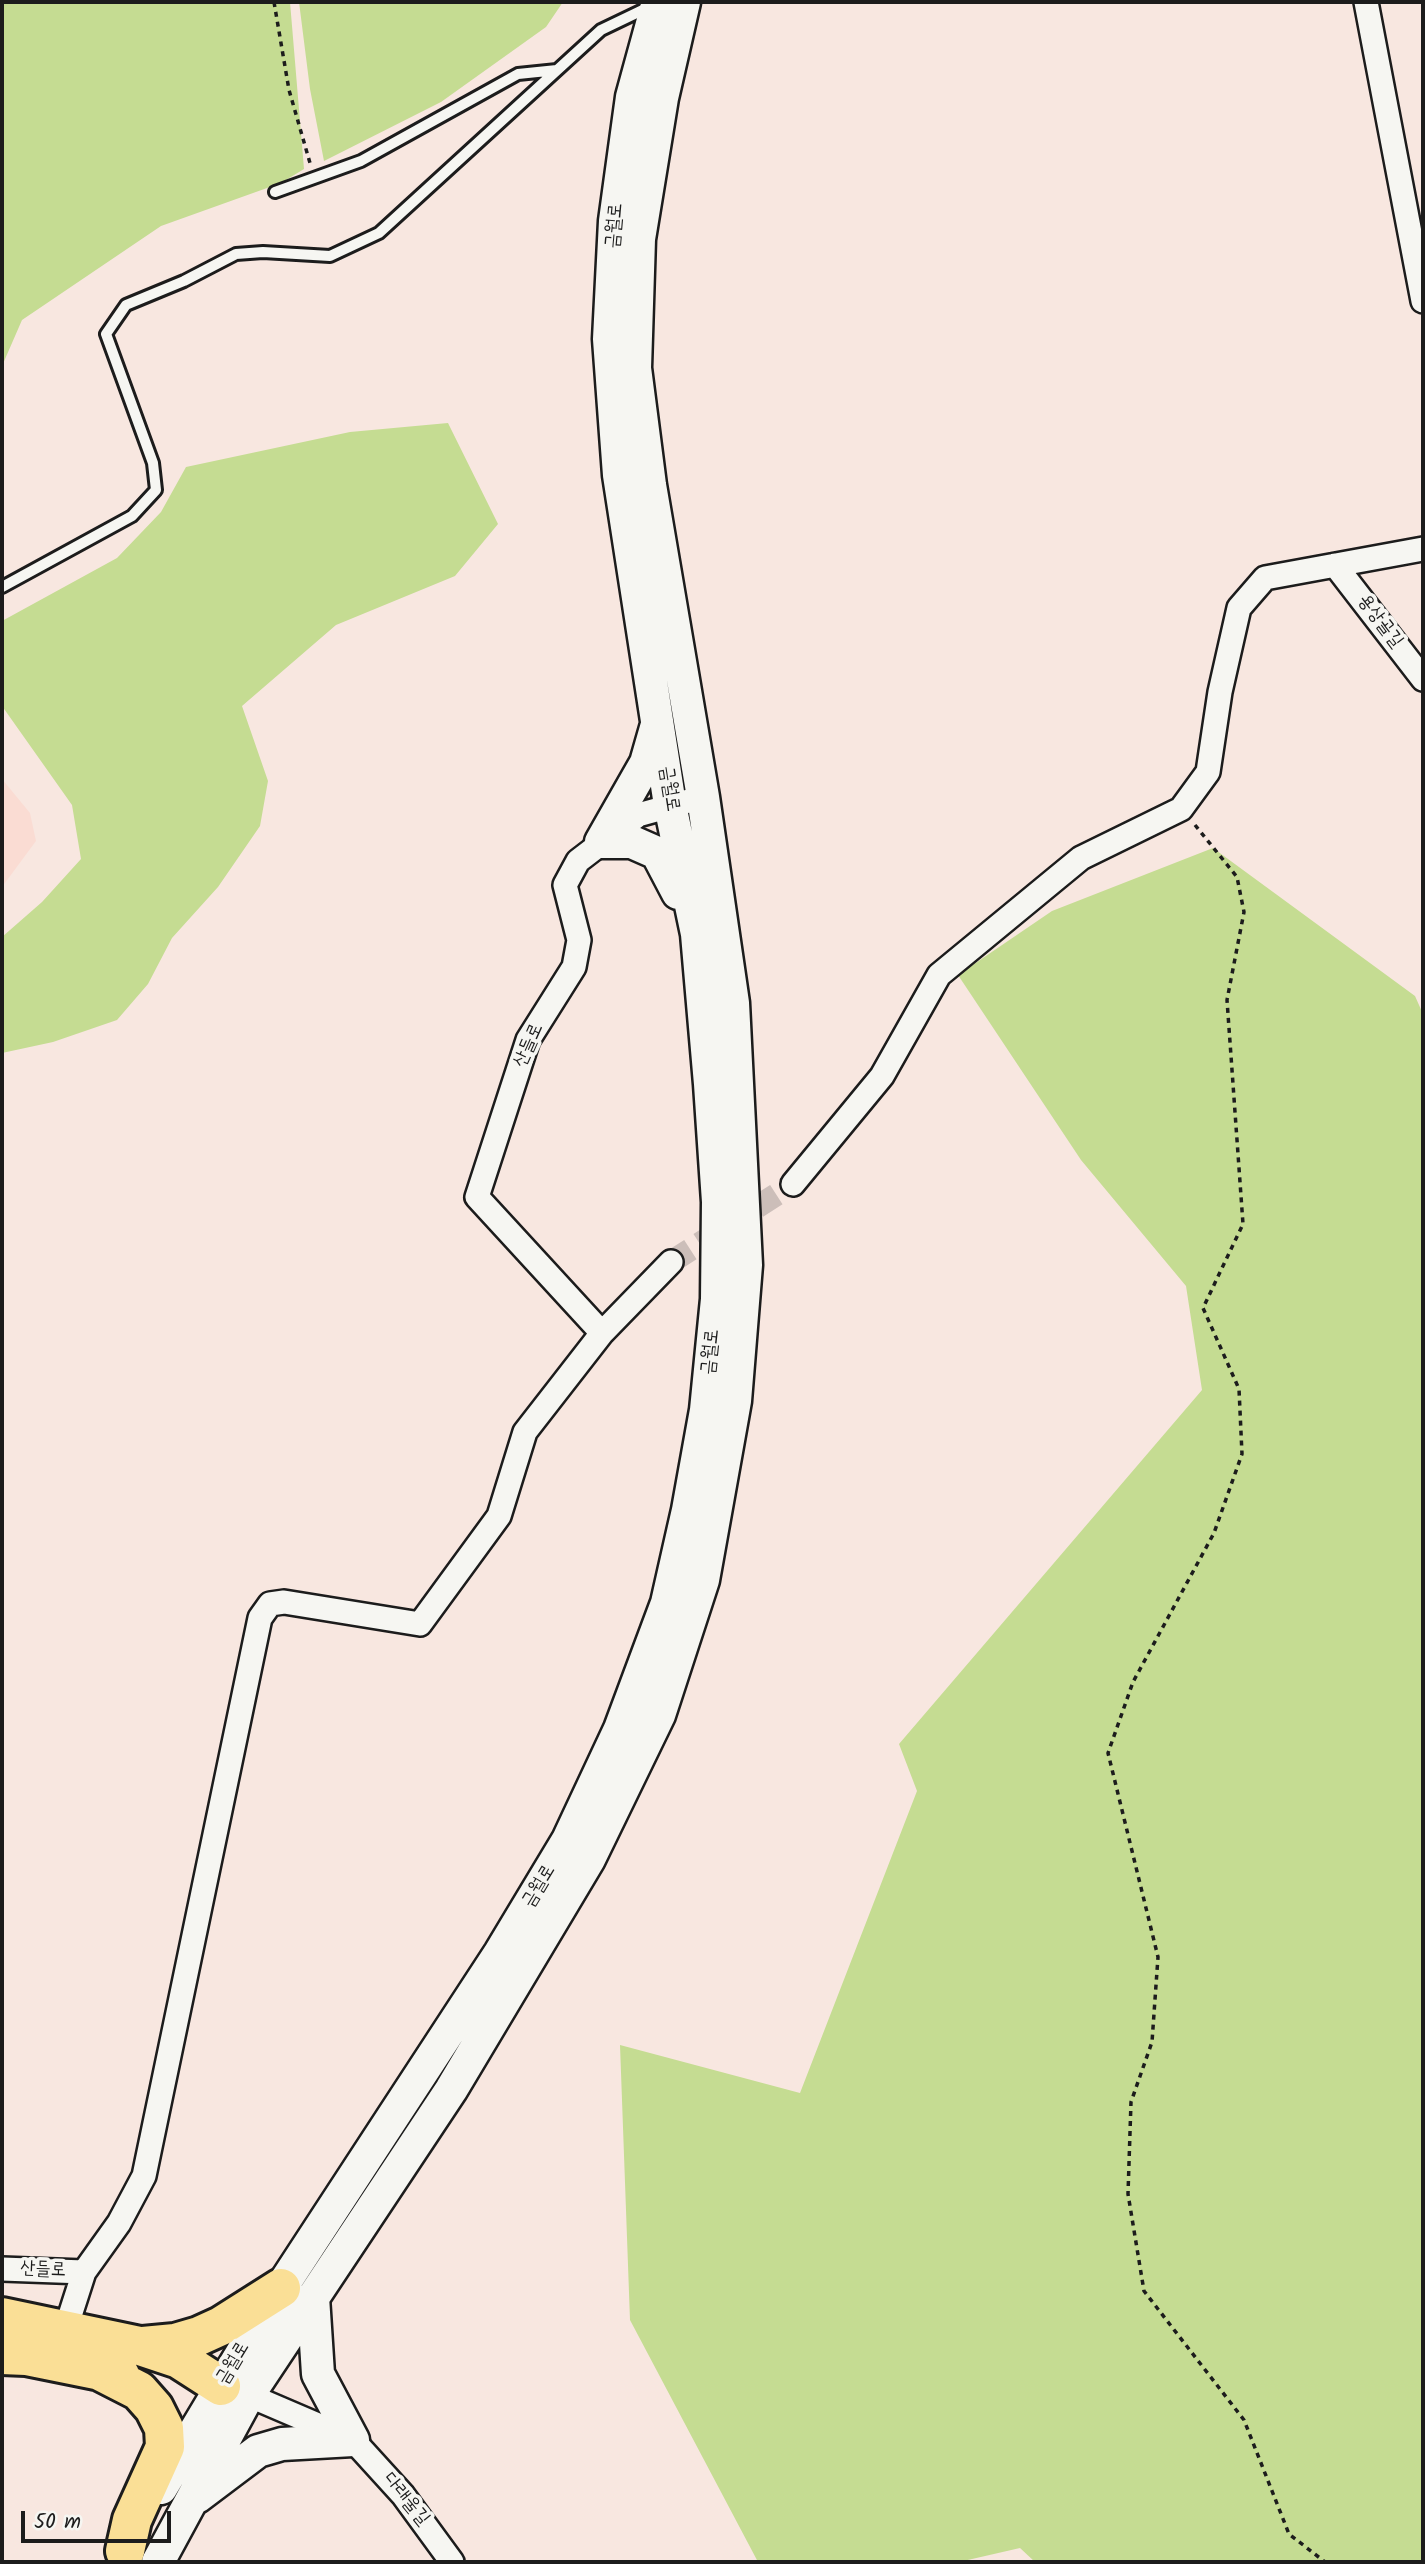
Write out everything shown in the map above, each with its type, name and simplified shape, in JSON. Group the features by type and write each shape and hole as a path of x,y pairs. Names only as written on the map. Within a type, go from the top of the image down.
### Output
{"highway":[{"path":"140,2346 175,2343 199,2336 297,2293"},
{"path":"2,2317 66,2328 179,2358 235,2390"},
{"path":"2,2355 26,2356 96,2369 160,2386 235,2390"},
{"path":"96,2369 139,2391 154,2408 163,2428 165,2448 132,2520 134,2559"}],"main road":[{"name":"금월로","path":"134,2559 568,1840 620,1728 667,1602 688,1510 706,1410 718,1300 718,1202 697,934 670,805 619,475 609,339 615,221 632,97 666,2"},
{"name":"금월로","path":"297,2293 451,2090 589,1858 659,1715 703,1580 735,1401 746,1265 733,1003 703,797 650,485 635,368 639,239 662,98 666,2"},
{"path":"658,724 646,763 601,842 632,842 657,853 697,934"},
{"path":"188,2504 258,2451 282,2444 353,2440 318,2374 297,2293"},
{"name":"금월로","path":"134,2559 188,2504 235,2390"}],"street":[{"path":"1366,2 1423,301"},
{"path":"793,1184 882,1076 939,975 1081,858 1181,808 1208,772 1220,692 1239,608 1265,578 1423,549"},
{"name":"용상골길","path":"1335,565 1423,679"},
{"name":"산들로","path":"602,1333 477,1197 528,1040 574,967 579,940 565,885 578,861 638,815 703,797"},
{"path":"66,2328 84,2272 119,2223 144,2176 260,1618 270,1604 284,1602 420,1624 499,1516 525,1432 602,1333 671,1262"},
{"name":"산들로","path":"2,2269 84,2272"},
{"path":"235,2390 353,2440"},
{"name":"다래울길","path":"353,2440 403,2495 452,2562"}],"lane":[{"path":"2,587 132,516 156,490 153,463 106,334 126,305 184,281 236,254 263,251 330,256 379,233 601,30 666,2"},
{"path":"275,192 361,161 518,74 557,70"}],"path":[{"path":"274,2 300,138 316,176"},
{"path":"1181,808 1237,877 1244,912 1227,1000 1243,1224 1203,1308 1239,1389 1242,1454 1214,1533 1133,1682 1108,1752 1158,1956 1152,2042 1131,2102 1128,2194 1144,2291 1244,2420 1289,2534 1325,2562"}],"shaded area":[{"path":"2,779 30,813 36,841 2,887"}],"green space":[{"path":"2,2 290,2 304,169 281,183 161,226 22,320 2,366"},
{"path":"299,2 563,2 546,27 441,102 324,161 310,89"},
{"path":"448,423 498,524 455,576 336,625 242,706 268,781 260,826 218,887 172,938 148,984 117,1020 53,1042 2,1053 2,937 42,902 81,859 72,805 2,706 2,621 117,558 161,512 186,467 350,432"},
{"path":"1213,848 1415,996 1423,1014 1423,2562 1035,2562 1020,2548 959,2562 758,2562 630,2320 620,2045 800,2093 917,1791 899,1744 1202,1390 1186,1286 1081,1160 958,975 1052,911"}],"tunnel":[{"path":"671,1262 793,1184"}]}
